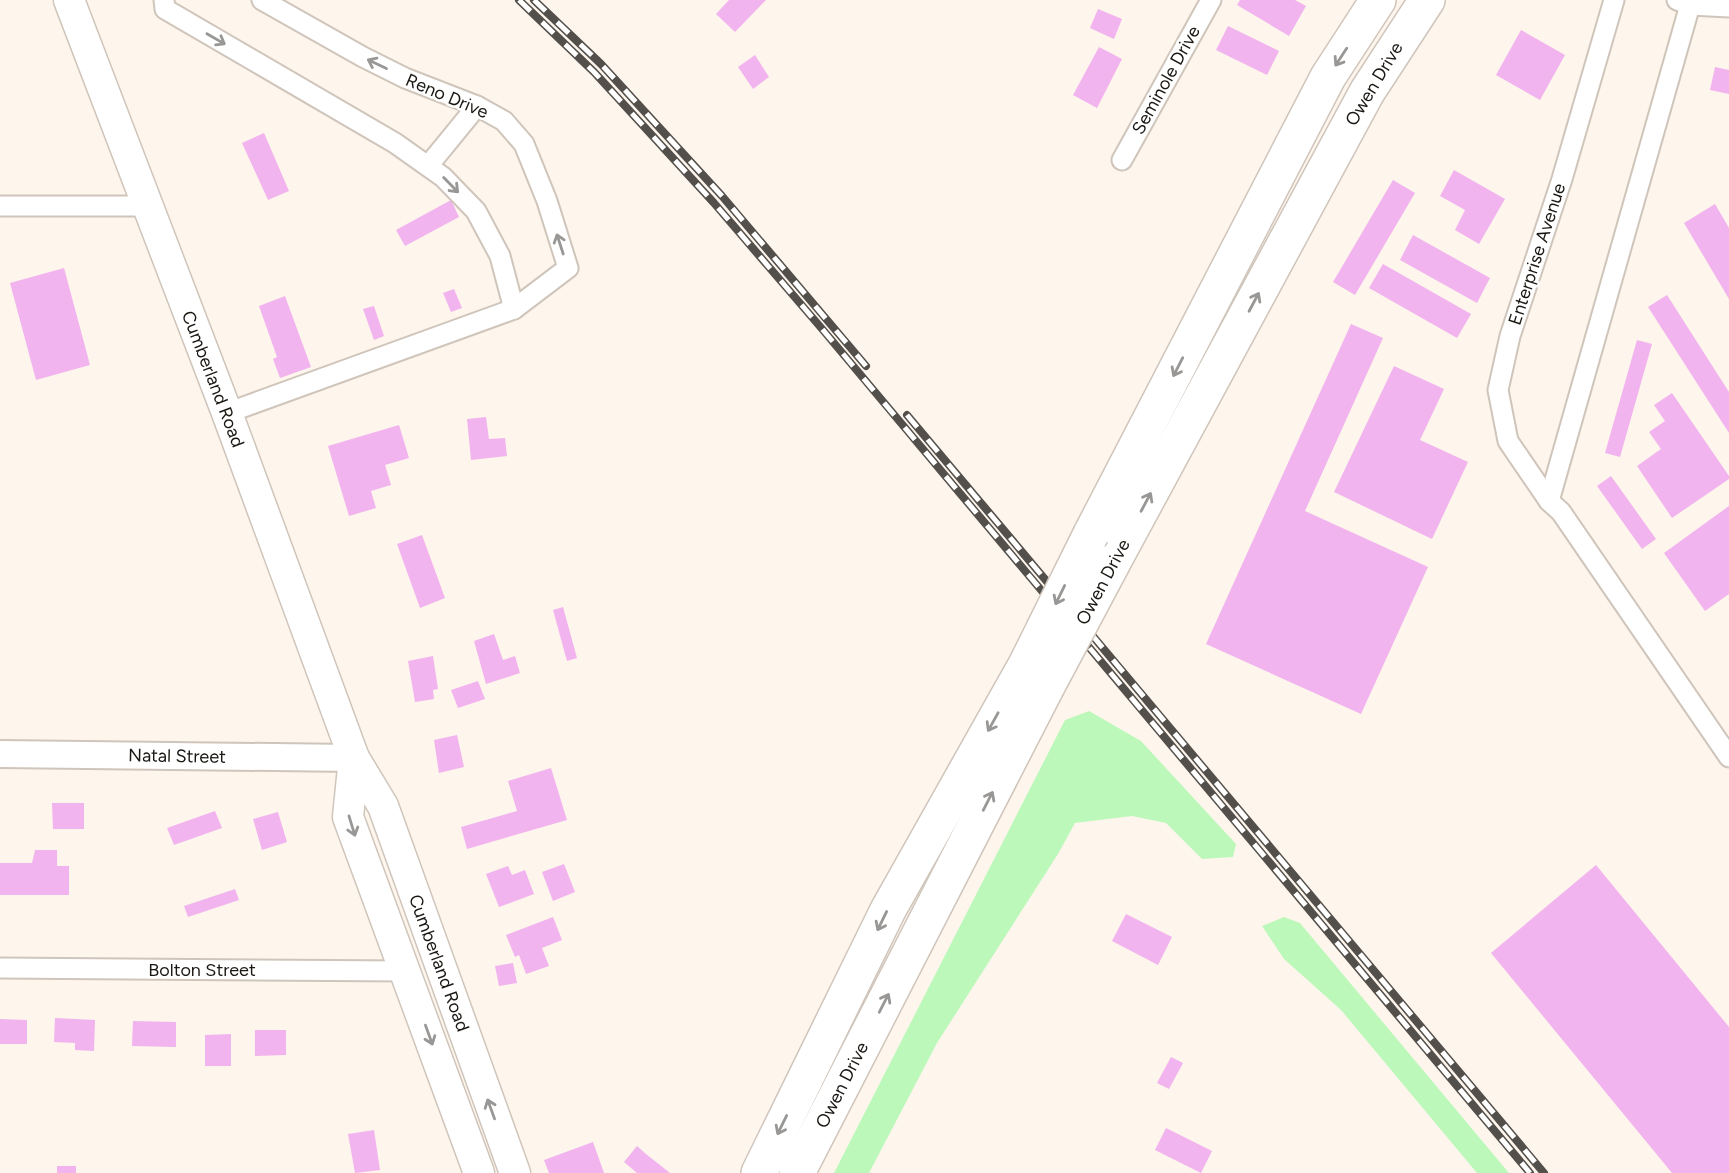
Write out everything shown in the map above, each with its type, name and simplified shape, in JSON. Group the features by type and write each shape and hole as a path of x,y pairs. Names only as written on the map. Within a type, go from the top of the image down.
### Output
{"highway":[{"name":"Owen Drive","path":"797,1173 1036,675 1091,534 1328,77 1378,0"},
{"path":"1370,88 1374,48 1407,0"},
{"name":"Owen Drive","path":"759,1173 888,910 1036,675 1113,562 1370,88 1427,0"}],"main road":[{"name":"Cumberland Road","path":"69,0 227,413 354,758 383,806 515,1173"},
{"name":"Natal Street","path":"0,754 354,758"},
{"name":"Cumberland Road","path":"354,758 348,817 480,1173"}],"street":[{"path":"164,0 165,9 383,137 443,177 476,211 500,256 514,309"},
{"name":"Reno Drive","path":"227,413 514,309 568,268 547,201 524,144 504,121 477,106 405,78 363,57 262,0"},
{"name":"Seminole Drive","path":"1122,160 1211,0"},
{"name":"Enterprise Avenue","path":"1614,0 1562,179 1510,336 1498,390 1508,441 1549,501 1561,512 1729,757"},
{"path":"1549,501 1684,2 1729,8"},
{"path":"428,166 477,106"},
{"path":"0,206 147,206"},
{"name":"Bolton Street","path":"0,968 405,971"}],"green space":[{"path":"1089,711 1141,741 1236,844 1233,857 1202,859 1166,823 1132,816 1075,823 937,1043 869,1173 834,1173 1065,720"},
{"path":"1284,917 1300,923 1509,1173 1477,1173 1341,1010 1284,959 1262,926"}],"building":[{"path":"729,0 766,0 735,32 716,14"},
{"path":"1240,0 1295,0 1306,6 1289,36 1237,5"},
{"path":"1098,9 1122,19 1114,39 1090,28"},
{"path":"1228,26 1279,51 1267,75 1216,50"},
{"path":"1521,30 1565,55 1540,100 1496,75"},
{"path":"1099,47 1122,59 1097,108 1073,95"},
{"path":"755,55 769,77 753,89 738,67"},
{"path":"1715,67 1729,70 1729,94 1710,90"},
{"path":"264,133 289,191 268,200 242,143"},
{"path":"1454,170 1505,199 1479,244 1455,230 1465,210 1440,196"},
{"path":"1393,180 1415,193 1355,295 1333,282"},
{"path":"451,200 459,217 405,246 396,230"},
{"path":"1715,204 1729,228 1729,299 1684,223"},
{"path":"1413,235 1490,278 1477,303 1400,260"},
{"path":"1383,264 1471,314 1457,338 1369,288"},
{"path":"64,268 90,365 36,380 10,283"},
{"path":"454,289 462,308 451,312 443,293"},
{"path":"1667,295 1729,392 1729,433 1648,307"},
{"path":"285,296 311,367 280,378 273,359 277,357 259,306"},
{"path":"374,306 384,336 374,340 363,309"},
{"path":"1351,324 1383,338 1305,511 1428,567 1361,714 1206,644"},
{"path":"1637,340 1652,344 1620,457 1605,453"},
{"path":"1394,366 1444,389 1420,440 1468,462 1432,539 1334,492"},
{"path":"1672,393 1729,479 1672,518 1637,466 1661,449 1649,432 1665,421 1654,405"},
{"path":"486,417 489,439 505,438 507,456 471,460 467,419"},
{"path":"399,425 409,458 385,465 391,485 371,491 376,508 349,516 328,446"},
{"path":"1611,476 1656,539 1642,549 1597,486"},
{"path":"1729,506 1729,594 1705,611 1664,553"},
{"path":"422,535 445,598 420,608 397,544"},
{"path":"563,607 577,658 567,661 553,610"},
{"path":"494,634 503,660 515,656 520,673 486,684 474,641"},
{"path":"433,656 438,689 433,690 434,699 415,702 408,661"},
{"path":"478,681 485,699 458,708 451,690"},
{"path":"457,735 464,767 439,773 434,740"},
{"path":"551,768 567,820 467,849 461,827 517,811 508,781"},
{"path":"52,803 84,803 84,829 53,829"},
{"path":"215,811 222,828 174,845 167,828"},
{"path":"278,812 287,842 262,850 253,819"},
{"path":"35,850 57,850 57,866 69,866 69,895 0,895 0,863 32,863"},
{"path":"564,864 575,892 553,901 542,872"},
{"path":"1596,865 1729,1027 1729,1173 1672,1173 1491,953"},
{"path":"508,866 512,875 525,870 534,894 499,907 486,874"},
{"path":"235,889 239,900 188,917 184,906"},
{"path":"1126,914 1172,937 1158,965 1112,941"},
{"path":"553,917 562,940 542,948 549,966 526,974 519,955 515,957 506,935"},
{"path":"513,963 517,983 499,986 495,966"},
{"path":"55,1018 95,1020 94,1051 75,1050 75,1043 54,1042"},
{"path":"0,1019 27,1020 27,1044 0,1044"},
{"path":"133,1021 176,1022 176,1047 132,1046"},
{"path":"255,1030 286,1030 286,1055 255,1056"},
{"path":"231,1034 231,1066 205,1066 205,1035"},
{"path":"1171,1057 1183,1063 1169,1089 1157,1083"},
{"path":"1166,1128 1212,1151 1201,1173 1155,1150"},
{"path":"374,1130 380,1170 355,1173 348,1134"},
{"path":"593,1142 604,1173 549,1173 544,1160"},
{"path":"637,1146 670,1173 637,1173 624,1162"},
{"path":"57,1166 76,1166 76,1173 57,1173"}],"railway":[{"path":"519,0 594,72 714,203 1530,1173"},
{"path":"534,0 601,64 722,196 866,366"},
{"path":"907,415 1544,1173"}]}
